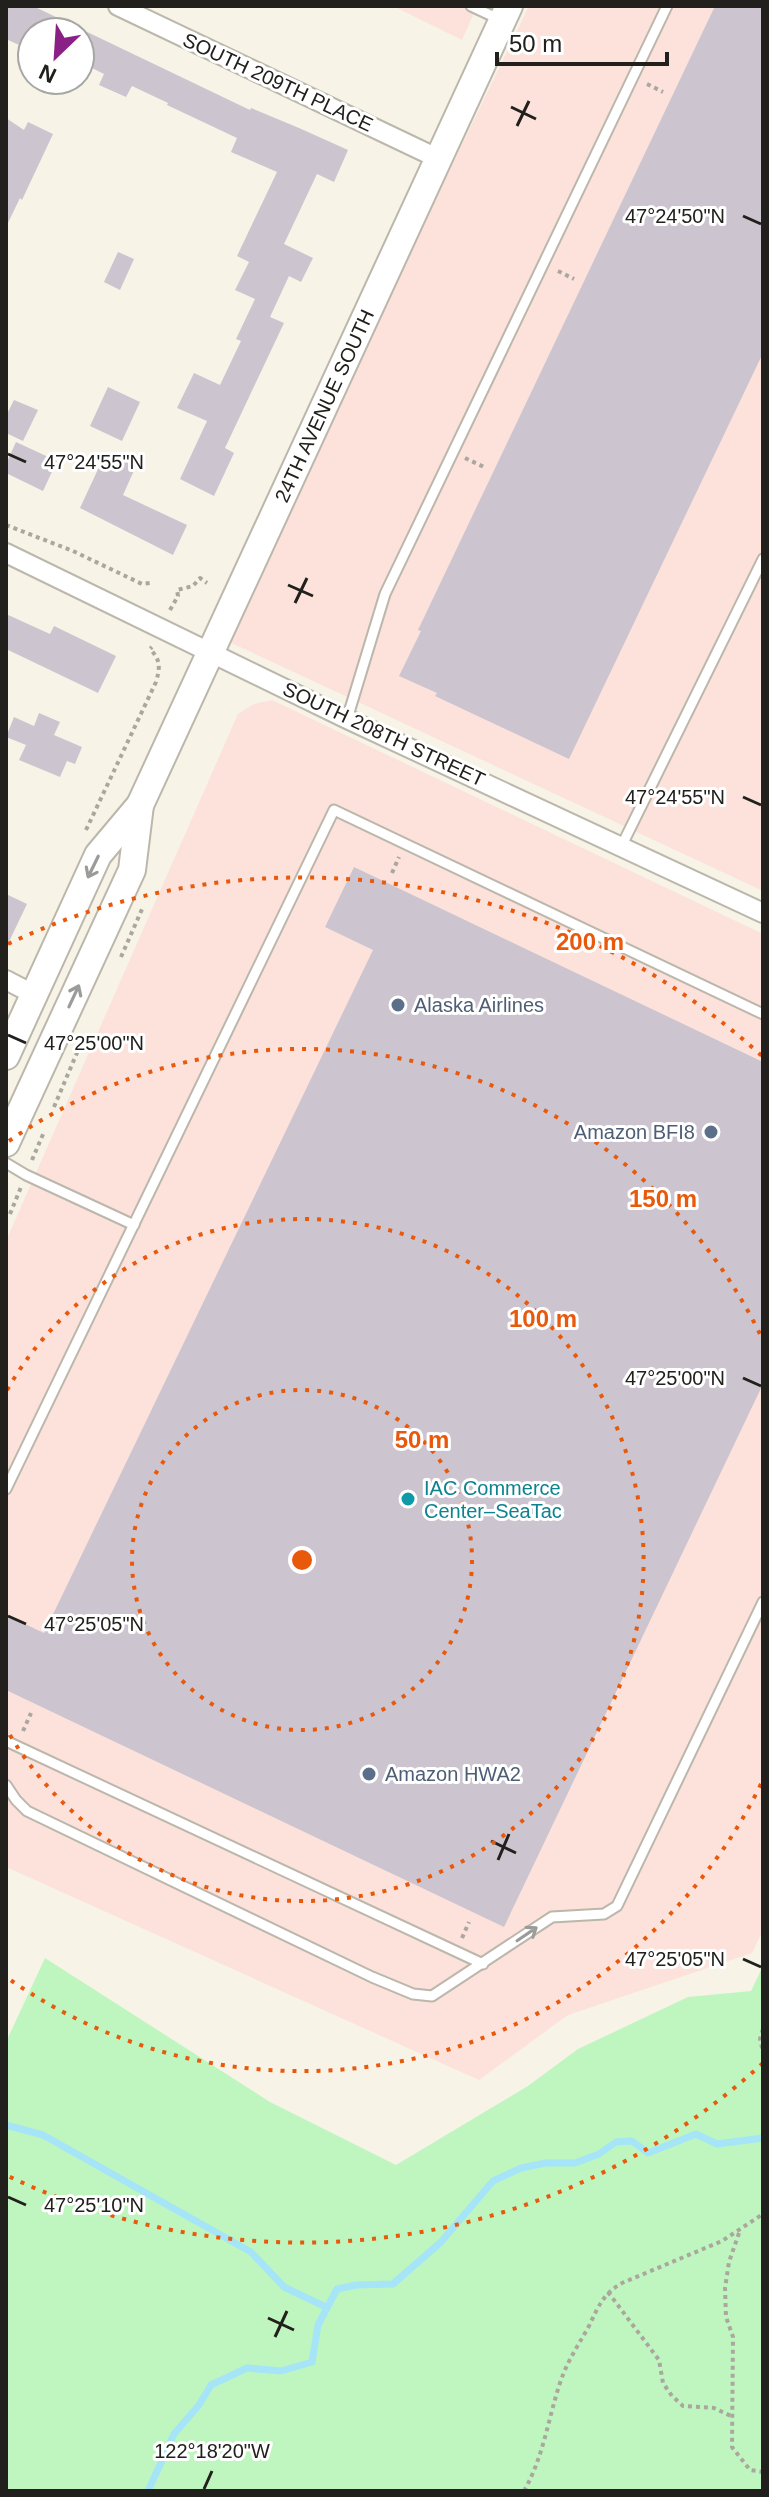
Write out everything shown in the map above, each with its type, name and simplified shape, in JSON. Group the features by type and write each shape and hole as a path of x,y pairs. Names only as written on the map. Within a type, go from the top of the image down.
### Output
{"street":[{"name":"SOUTH 209TH PLACE","path":"118,6 437,158"},
{"name":"24TH AVENUE SOUTH","path":"6,1056 98,855 140,805 505,14"},
{"name":"SOUTH 208TH STREET","path":"6,553 347,719 763,913"},
{"name":"24TH AVENUE SOUTH","path":"6,1143 132,870 140,805"},
{"path":"6,980 33,994"}],"lane":[{"path":"471,6 505,14"},
{"path":"347,719 385,594 667,6"},
{"path":"621,847 763,559"},
{"path":"6,1489 334,810 763,1014"},
{"path":"6,1163 134,1225"},
{"path":"6,1785 27,1811 372,1977 413,1994 432,1996 552,1917 604,1914 617,1906 763,1602"},
{"path":"6,1741 483,1964"}],"path":[{"path":"644,83 663,92"},
{"path":"555,270 574,279"},
{"path":"465,458 484,467"},
{"path":"6,525 73,551 142,584 150,583"},
{"path":"178,596 177,590 193,586 200,578 207,583"},
{"path":"82,838 156,682 159,662 150,649"},
{"path":"120,960 143,909"},
{"path":"54,1107 83,1038"},
{"path":"23,1731 31,1713"},
{"path":"462,1940 469,1922"},
{"path":"763,2029 760,2039 763,2052"},
{"path":"524,2491 539,2461 570,2357 589,2326 596,2307 608,2292 740,2231 763,2214"},
{"path":"740,2231 729,2262 725,2288 726,2317 733,2337 732,2447 750,2470 763,2472"},
{"path":"608,2292 659,2360 663,2383 672,2396 683,2406 714,2408 731,2416"}],"shaded area":[{"path":"393,6 477,6 462,40"},
{"path":"529,6 763,6 763,891 223,639"},
{"path":"272,700 763,934 763,1930 752,1953 568,2015 479,2080 6,1867 6,1241 238,714 254,704"}],"green space":[{"path":"45,1958 270,2102 396,2165 528,2086 578,2049 688,1997 751,1991 763,1966 763,2491 6,2491 6,2042"}],"building":[{"path":"6,6 33,6 54,16 16,16 16,44 6,39"},
{"path":"715,6 763,6 763,353 569,759 399,676 421,631 418,630"},
{"path":"96,36 250,110 348,150 334,182 317,174 284,244 313,258 301,282 289,276 270,317 284,323 225,448 234,453 214,496 180,479 207,421 177,408 194,373 220,385 241,341 236,339 255,299 235,290 249,262 237,256 277,172 231,152 237,138 168,103 132,86 126,97 99,85 104,74 96,70"},
{"path":"6,118 24,130 28,122 53,134 6,227"},
{"path":"118,252 134,259 120,290 104,282"},
{"path":"108,387 140,402 122,441 90,426"},
{"path":"14,400 38,410 23,441 6,433 6,416"},
{"path":"16,442 57,461 43,491 6,473 6,464"},
{"path":"106,452 136,466 123,495 187,525 173,555 80,508"},
{"path":"6,614 50,634 54,626 116,656 98,693 6,649"},
{"path":"39,713 60,722 54,735 82,747 75,764 67,761 60,777 19,760 26,745 6,737 14,717 34,726"},
{"name":"IAC Commerce Center–SeaTac","path":"354,867 763,1062 763,1384 504,1927 6,1690 6,1615 44,1633 373,950 325,927"},
{"path":"6,894 27,904 6,948"}],"waterway":[{"path":"6,2125 43,2135 251,2252 284,2287 326,2307"},
{"path":"148,2491 174,2434 199,2405 211,2385 247,2368 281,2371 312,2362 318,2325 337,2289 393,2284 441,2242 493,2181 521,2168 546,2163 575,2163 599,2154 616,2142 632,2141 648,2153 696,2134 717,2144 763,2138"}],"place":[{"name":"Alaska Airlines","path":"398,1005"},
{"name":"Amazon BFI8","path":"711,1132"},
{"name":"IAC Commerce Center–SeaTac","path":"408,1499"},
{"name":"Amazon HWA2","path":"369,1774"}]}
